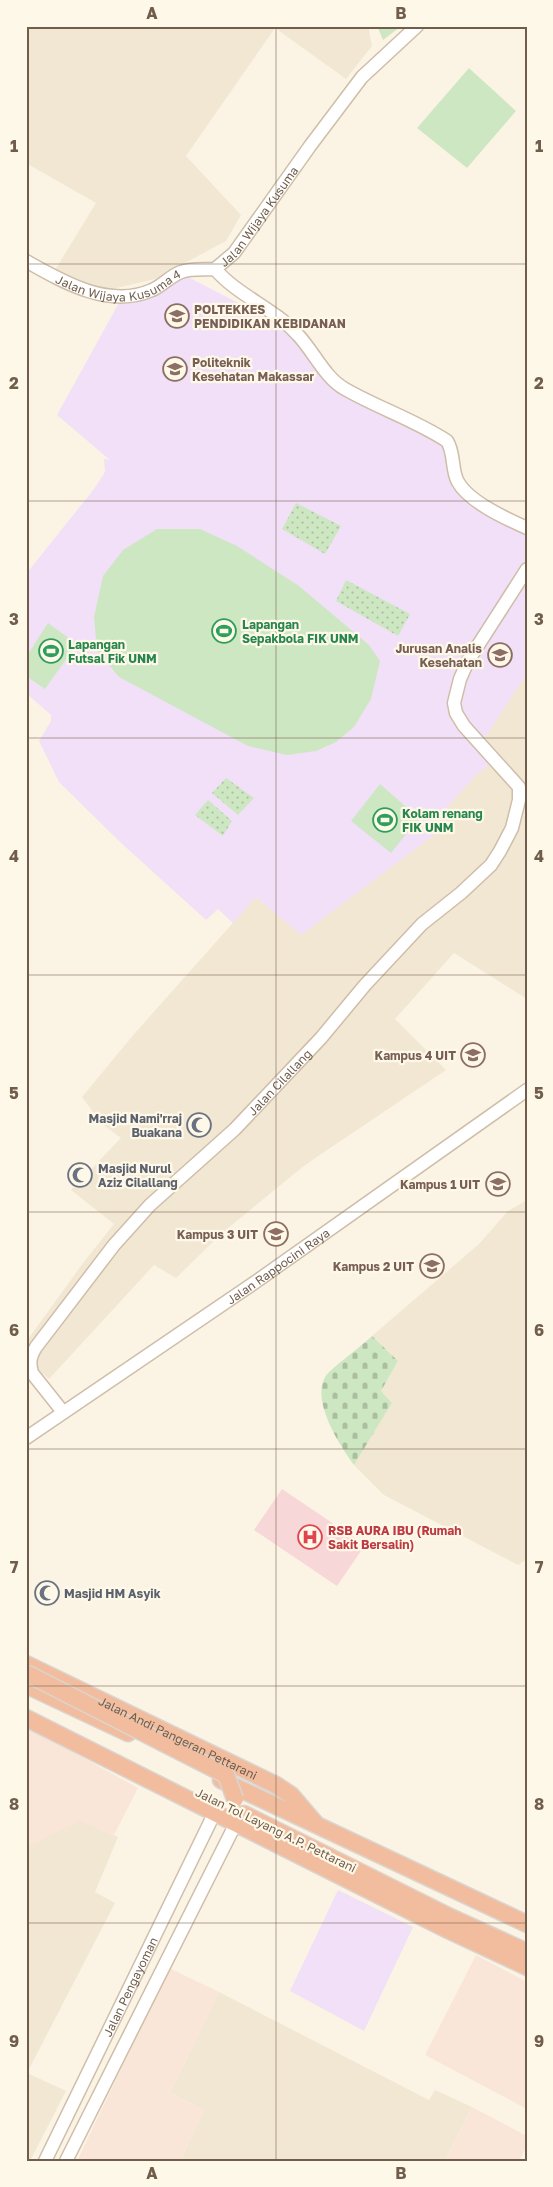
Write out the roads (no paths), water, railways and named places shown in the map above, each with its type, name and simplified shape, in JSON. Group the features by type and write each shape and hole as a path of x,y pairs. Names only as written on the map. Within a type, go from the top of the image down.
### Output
{"highway":[{"name":"Jalan Andi Pangeran Pettarani","path":"26,1664 276,1785 304,1808 317,1826"},
{"name":"Jalan Tol Layang A.P. Pettarani","path":"26,1673 226,1775 235,1799 527,1944"},
{"name":"Jalan Andi Pangeran Pettarani","path":"26,1685 317,1826 527,1924"},
{"name":"Jalan Tol Layang A.P. Pettarani","path":"26,1706 450,1917 527,1952"},
{"path":"26,1718 527,1967"}],"street":[{"name":"Jalan Wijaya Kusuma","path":"417,26 362,77 310,146 238,248 215,269 230,284 277,316 294,331 330,376 344,389 447,441 452,452 458,482 464,490 500,515 527,528"},
{"name":"Jalan Wijaya Kusuma 4","path":"26,261 88,292 114,296 151,291 181,272 215,269"},
{"name":"Jalan Cilallang","path":"63,1412 32,1373 30,1357 89,1276 150,1205 235,1129 260,1103 321,1038 352,999 405,940 431,916 477,879 500,852 507,839 516,813 519,787 464,726 456,713 455,694 464,670 482,638 527,569"},
{"name":"Jalan Rappocini Raya","path":"26,1438 254,1282 527,1090"},
{"name":"Jalan Pengayoman","path":"45,2161 215,1812"},
{"name":"Jalan Pengayoman","path":"66,2161 236,1823"},
{"path":"158,1932 177,1941"}],"place":[{"name":"POLTEKKES PENDIDIKAN KEBIDANAN","path":"177,316"},
{"name":"Politeknik Kesehatan Makassar","path":"175,369"},
{"name":"Lapangan Sepakbola FIK UNM","path":"224,631"},
{"name":"Lapangan Futsal Fik UNM","path":"51,651"},
{"name":"Jurusan Analis Kesehatan","path":"500,655"},
{"name":"Kolam renang FIK UNM","path":"385,820"},
{"name":"Kampus 4 UIT","path":"473,1055"},
{"name":"Masjid Nami'rraj Buakana","path":"199,1125"},
{"name":"Masjid Nurul Aziz Cilallang","path":"80,1175"},
{"name":"Kampus 1 UIT","path":"498,1184"},
{"name":"Kampus 3 UIT","path":"276,1234"},
{"name":"Kampus 2 UIT","path":"432,1266"},
{"name":"RSB AURA IBU (Rumah Sakit Bersalin)","path":"310,1537"},
{"name":"Masjid HM Asyik","path":"47,1593"}]}
